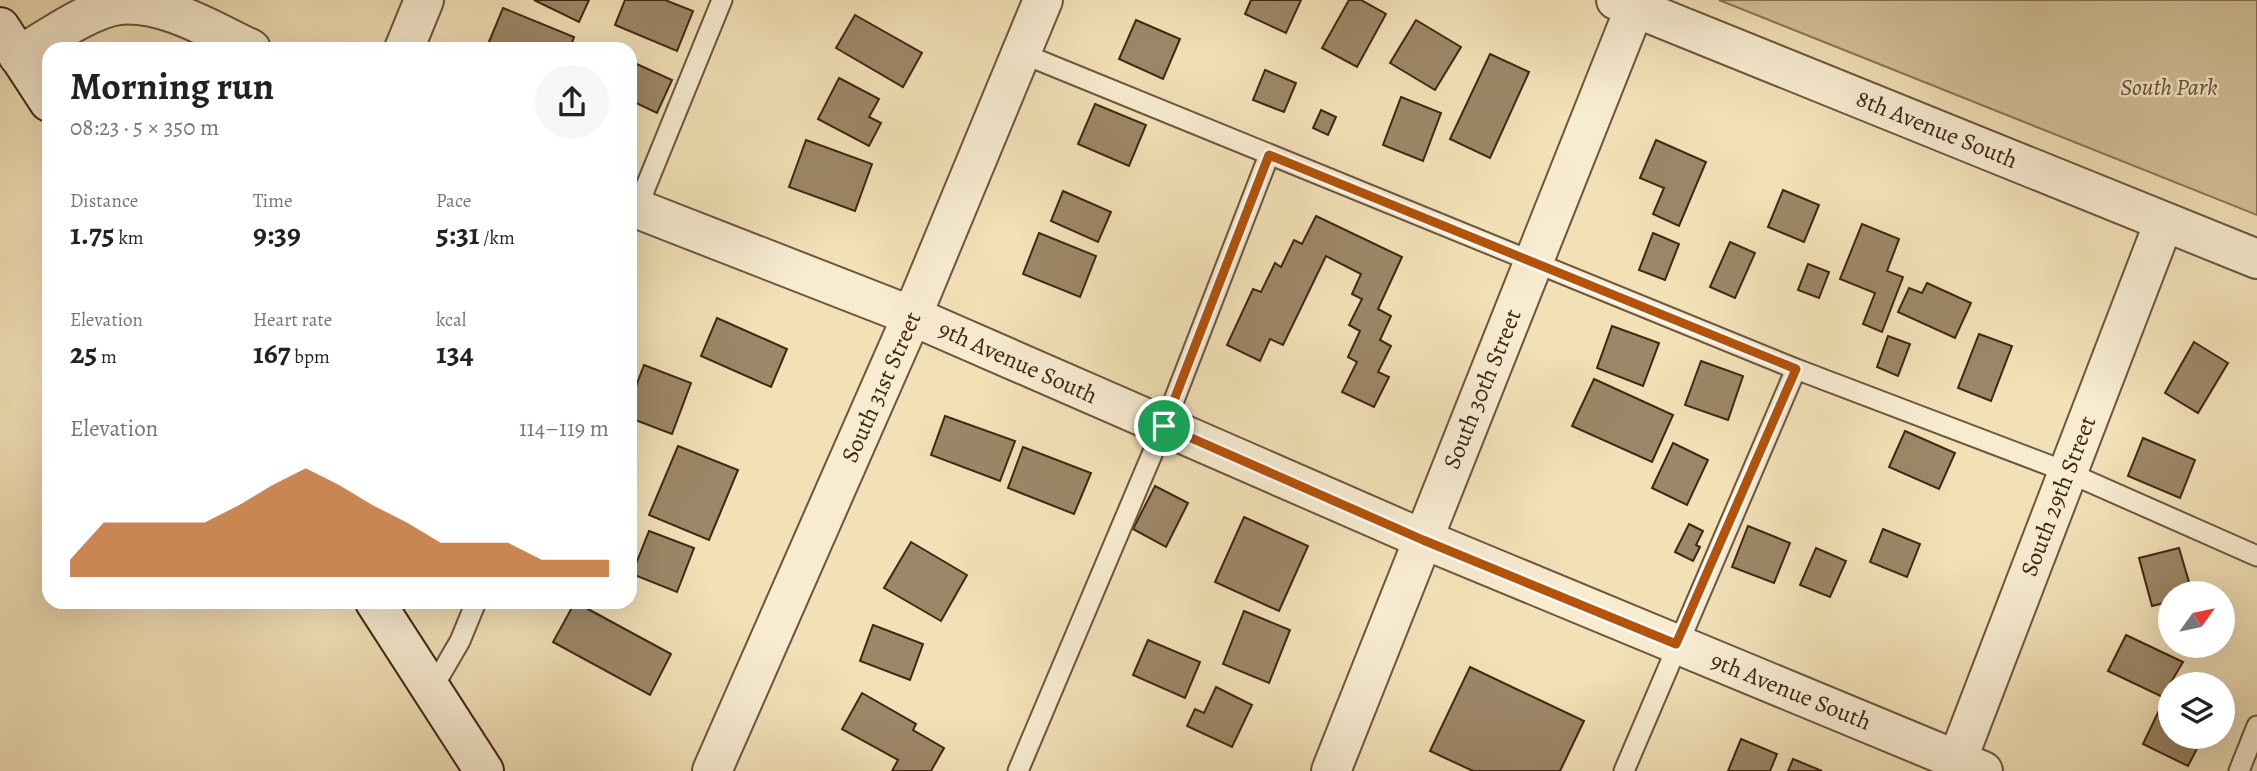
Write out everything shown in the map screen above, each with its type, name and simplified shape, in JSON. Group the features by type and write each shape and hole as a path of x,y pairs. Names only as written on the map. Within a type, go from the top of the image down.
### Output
{"street":[{"path":"407,42 424,0"},
{"name":"South 31st Street","path":"712,771 912,316 1043,0"},
{"path":"42,92 9,42 85,19 118,3 180,15 236,42"},
{"name":"8th Avenue South","path":"1626,4 2257,259"},
{"name":"South 30th Street","path":"1331,771 1532,262 1626,4"},
{"name":"9th Avenue South","path":"637,215 912,316 1423,540 1964,767"},
{"name":"South 29th Street","path":"1964,767 2067,472 2164,222"},
{"path":"380,609 484,771"}],"lane":[{"path":"637,201 722,0"},
{"path":"1021,53 1796,369 2067,472 2257,556"},
{"path":"1018,771 1164,426 1269,155"},
{"path":"1624,771 1676,644 1796,369"},
{"path":"432,689 460,641 473,609"},
{"path":"2239,771 2257,726"}],"green space":[{"name":"South Park","path":"1719,0 2257,0 2257,215"}],"building":[{"path":"534,0 589,0 579,22"},
{"path":"625,0 665,0 693,11 677,51 615,25"},
{"path":"1251,0 1301,0 1286,33 1245,14"},
{"path":"1349,0 1361,0 1386,14 1357,67 1322,48"},
{"path":"503,8 574,37 572,42 489,42"},
{"path":"855,15 922,53 903,87 836,48"},
{"path":"1136,20 1180,39 1163,79 1119,59"},
{"path":"1416,20 1461,47 1435,90 1390,63"},
{"path":"1490,54 1529,72 1490,158 1450,139"},
{"path":"637,64 672,80 657,113 637,103"},
{"path":"1265,70 1296,83 1284,112 1253,100"},
{"path":"839,78 879,99 869,117 881,123 869,146 818,119"},
{"path":"1401,97 1441,113 1423,161 1383,145"},
{"path":"1095,104 1146,125 1129,166 1078,144"},
{"path":"1321,110 1336,117 1328,135 1313,128"},
{"path":"806,140 872,164 855,211 789,187"},
{"path":"1656,140 1706,162 1679,226 1653,214 1664,188 1640,178"},
{"path":"1783,190 1819,205 1804,242 1768,227"},
{"path":"1063,191 1111,212 1098,242 1051,221"},
{"path":"1316,216 1402,257 1378,309 1391,316 1380,340 1391,346 1378,372 1389,377 1374,407 1342,392 1357,362 1348,357 1360,331 1349,325 1362,299 1352,294 1361,274 1326,256 1283,345 1270,339 1260,361 1227,345 1253,289 1261,292 1275,263 1281,267 1294,240 1302,244"},
{"path":"1862,224 1899,239 1887,271 1903,277 1882,332 1863,324 1875,293 1840,279"},
{"path":"1039,233 1096,256 1080,297 1023,274"},
{"path":"1653,233 1679,244 1665,280 1639,270"},
{"path":"1730,242 1755,253 1735,298 1710,287"},
{"path":"1808,264 1829,272 1819,298 1798,290"},
{"path":"1927,283 1971,303 1955,338 1898,312 1909,288 1922,293"},
{"path":"717,318 787,349 771,387 701,356"},
{"path":"1612,326 1659,343 1643,386 1597,368"},
{"path":"1979,334 2012,346 1991,401 1958,388"},
{"path":"1888,336 1910,344 1898,376 1877,367"},
{"path":"2194,342 2228,363 2198,413 2165,393"},
{"path":"1701,361 1743,376 1728,420 1685,405"},
{"path":"644,365 691,383 672,434 637,421 637,384"},
{"path":"1594,379 1673,415 1652,462 1572,426"},
{"path":"945,416 1015,441 1000,481 931,455"},
{"path":"1905,431 1955,453 1939,489 1889,467"},
{"path":"2143,438 2195,460 2180,498 2128,476"},
{"path":"1673,443 1708,460 1687,505 1652,488"},
{"path":"678,446 738,470 709,540 649,515"},
{"path":"1023,447 1091,473 1074,514 1008,488"},
{"path":"1155,486 1188,503 1166,547 1133,529"},
{"path":"1244,517 1308,546 1279,611 1215,582"},
{"path":"1689,524 1703,531 1696,545 1700,547 1693,561 1675,552"},
{"path":"1748,526 1790,543 1774,583 1732,567"},
{"path":"1883,529 1920,544 1907,577 1870,562"},
{"path":"649,531 694,548 677,592 637,576 637,561"},
{"path":"911,542 967,575 941,621 884,588"},
{"path":"1816,548 1846,561 1830,597 1800,585"},
{"path":"2179,548 2189,581 2158,581 2158,604 2152,606 2139,558"},
{"path":"571,609 588,609 671,654 650,695 553,642"},
{"path":"1244,611 1290,630 1269,683 1223,664"},
{"path":"873,625 923,644 910,680 860,661"},
{"path":"2126,635 2158,650 2158,658 2175,658 2183,662 2177,672 2158,672 2158,695 2108,671"},
{"path":"1148,640 1200,662 1185,698 1133,675"},
{"path":"1470,667 1584,721 1560,771 1473,771 1430,751"},
{"path":"1216,687 1252,705 1232,747 1187,726 1195,709 1204,713"},
{"path":"862,693 916,724 913,730 944,748 931,771 892,771 898,760 842,729"},
{"path":"2158,713 2158,749 2197,749 2188,766 2143,744"},
{"path":"1741,739 1777,754 1770,771 1728,771"},
{"path":"1793,759 1822,771 1788,771"}],"route":[{"path":"1269,155 1796,369 1676,644 1423,540 1164,426 1269,155"}]}
